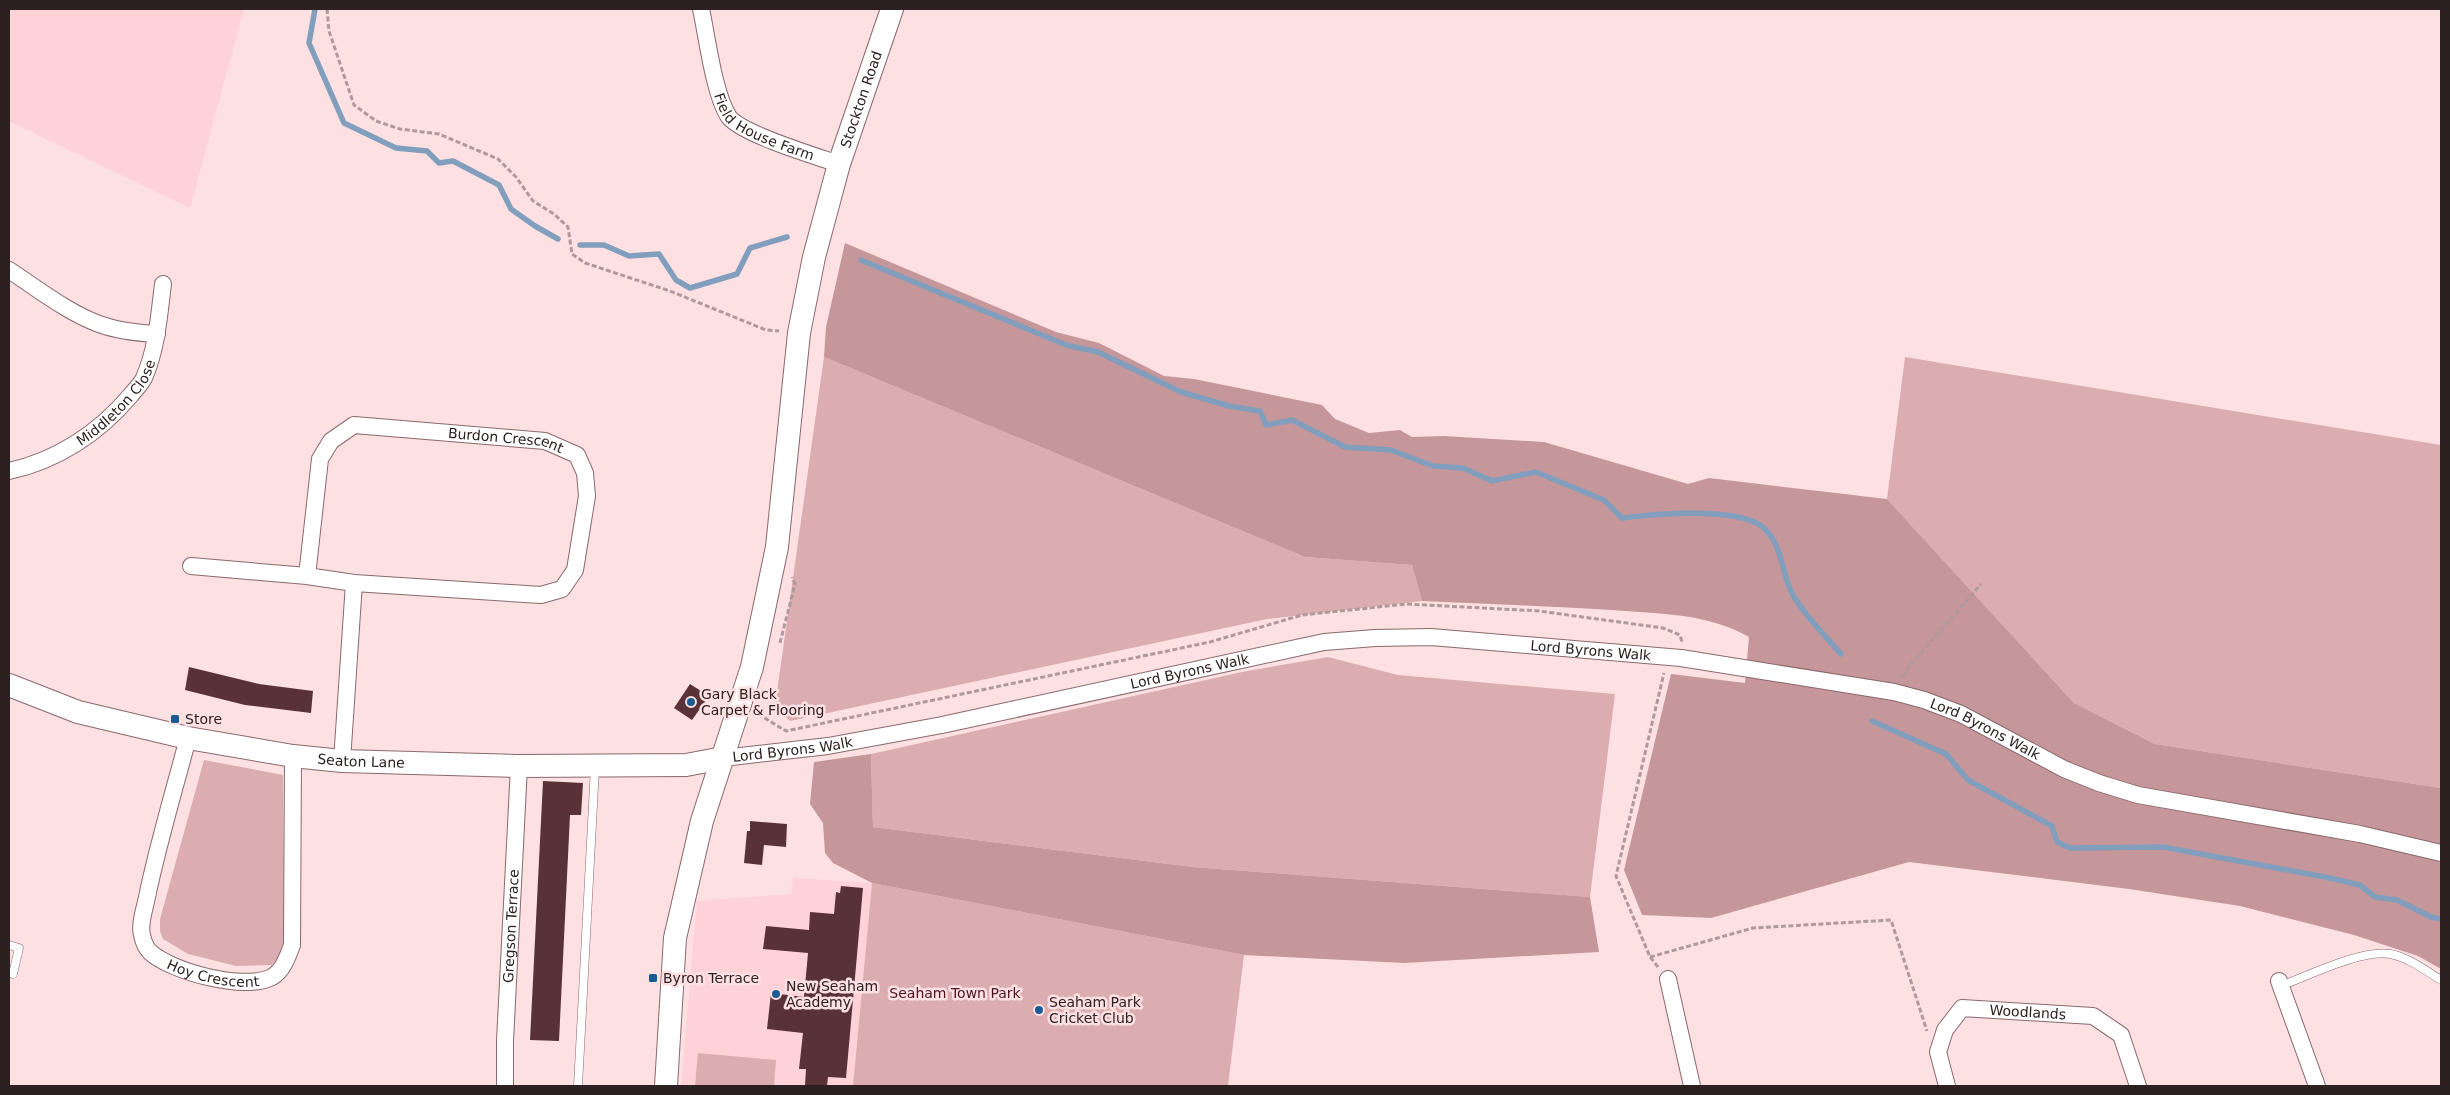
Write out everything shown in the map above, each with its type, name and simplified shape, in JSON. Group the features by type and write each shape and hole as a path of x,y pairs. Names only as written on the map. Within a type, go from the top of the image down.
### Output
{"main road":[{"name":"Stockton Road","path":"666,1086 675,938 700,830 752,667 777,547 799,333 814,257 839,164 892,9"},
{"name":"Seaton Lane","path":"9,686 78,712 188,738 293,756 342,761 519,766 686,765 723,758"}],"street":[{"name":"Field House Farm","path":"701,9 720,99 730,118 746,130 839,164"},
{"path":"9,270 72,312 101,325 130,332 157,334"},
{"name":"Middleton Close","path":"9,471 22,468 85,439 120,408 144,380 157,334 163,284"},
{"name":"Burdon Crescent","path":"191,566 307,576 354,583 541,595 562,589 575,570 587,496 586,473 577,456 544,441 354,425 332,441 320,459 307,576"},
{"path":"342,761 354,583"},
{"name":"Lord Byrons Walk","path":"723,758 828,746 942,726 1324,642 1431,637 1681,658 1894,692 1924,700 1962,714 2064,769 2099,783 2138,795 2360,834 2441,853"},
{"name":"Hoy Crescent","path":"188,738 149,888 141,932 148,950 164,962 198,974 235,982 255,982 274,976 284,964 292,945 293,756"},
{"name":"Gregson Terrace","path":"505,1086 504,1040 519,766"},
{"path":"1668,979 1692,1086"},
{"path":"2280,983 2317,1086"},
{"name":"Woodlands","path":"1947,1086 1938,1052 1945,1030 1962,1008 2093,1016 2121,1035 2138,1086"}],"lane":[{"path":"578,1086 595,765"},
{"path":"9,945 20,948 13,974"},
{"path":"2280,983 2372,952 2392,954 2420,966 2441,980"}],"path":[{"path":"328,9 329,31 354,105 376,121 400,129 439,134 498,159 516,177 532,201 554,214 568,227 572,254 585,264 670,291 766,330 799,333"},
{"path":"1894,692 1908,668 1980,584"},
{"path":"1668,979 1650,958 1616,876 1665,667 1679,666 1681,658"},
{"path":"1650,958 1754,928 1891,920 1929,1040 1941,1043"}],"shaded area":[{"path":"9,9 244,9 190,208 9,121"},
{"path":"845,243 1056,332 1099,343 1164,376 1194,379 1322,405 1335,419 1369,433 1400,430 1412,437 1444,436 1544,442 1688,484 1709,478 1887,499 2074,703 2155,744 2441,788 2441,969 2418,956 2354,935 2240,906 2129,889 1909,862 1711,918 1642,915 1624,870 1671,674 1745,683 1749,637 1717,623 1665,614 1422,601 1412,565 1305,557 824,357 826,327"},
{"path":"871,754 873,827 1193,867 1590,897 1599,952 1404,963 1244,955 872,883 833,863 825,853 823,823 810,804 814,762"},
{"name":"New Seaham Academy","path":"793,878 872,883 853,1086 681,1086 697,901 791,894"}],"green space":[{"path":"824,357 1305,557 1412,565 1422,601 1267,619 790,721 775,706"},
{"path":"1905,357 2441,445 2441,788 2155,744 2074,703 1887,499"},
{"path":"1328,657 1398,675 1615,694 1590,897 1193,867 873,827 871,754 1242,672"},
{"path":"204,760 283,775 284,938 283,950 272,965 236,966 188,954 163,939 160,931 160,919"},
{"name":"Seaham Town Park","path":"872,883 1244,955 1228,1086 853,1086"},
{"path":"698,1053 776,1060 774,1086 695,1086"}],"building":[{"path":"189,667 259,684 313,691 311,713 245,705 185,690"},
{"name":"Gary Black Carpet & Flooring","path":"690,684 709,696 692,720 674,708"},
{"path":"543,781 583,783 581,815 570,815 559,1041 530,1040"},
{"path":"750,821 787,824 786,847 764,845 762,865 744,863 747,831 750,831"},
{"path":"841,886 863,888 846,1078 828,1077 827,1086 805,1086 806,1069 799,1069 803,1033 767,1029 771,993 804,997 808,953 763,949 766,926 809,930 810,912 834,914 836,892 840,893"}],"waterway":[{"path":"315,9 309,43 344,123 396,148 427,151 439,163 453,161 499,185 511,209 558,239"},
{"path":"580,245 604,245 629,256 659,254 676,280 690,288 737,274 750,248 787,237"},
{"path":"861,260 1066,345 1098,352 1181,392 1229,406 1260,411 1266,425 1292,420 1345,447 1391,450 1433,466 1463,468 1492,481 1536,472 1604,500 1622,518 1698,513 1740,517 1756,523 1767,531 1776,545 1788,584 1800,606 1841,654"},
{"path":"1872,721 1946,754 1968,780 2052,826 2057,842 2070,848 2163,847 2325,877 2360,885 2375,897 2397,900 2431,917 2441,919"}],"place":[{"name":"Gary Black Carpet & Flooring","path":"691,702"},
{"name":"Store","path":"175,719"},
{"name":"Byron Terrace","path":"653,978"},
{"name":"New Seaham Academy","path":"776,994"},
{"name":"Seaham Park Cricket Club","path":"1039,1010"}]}
